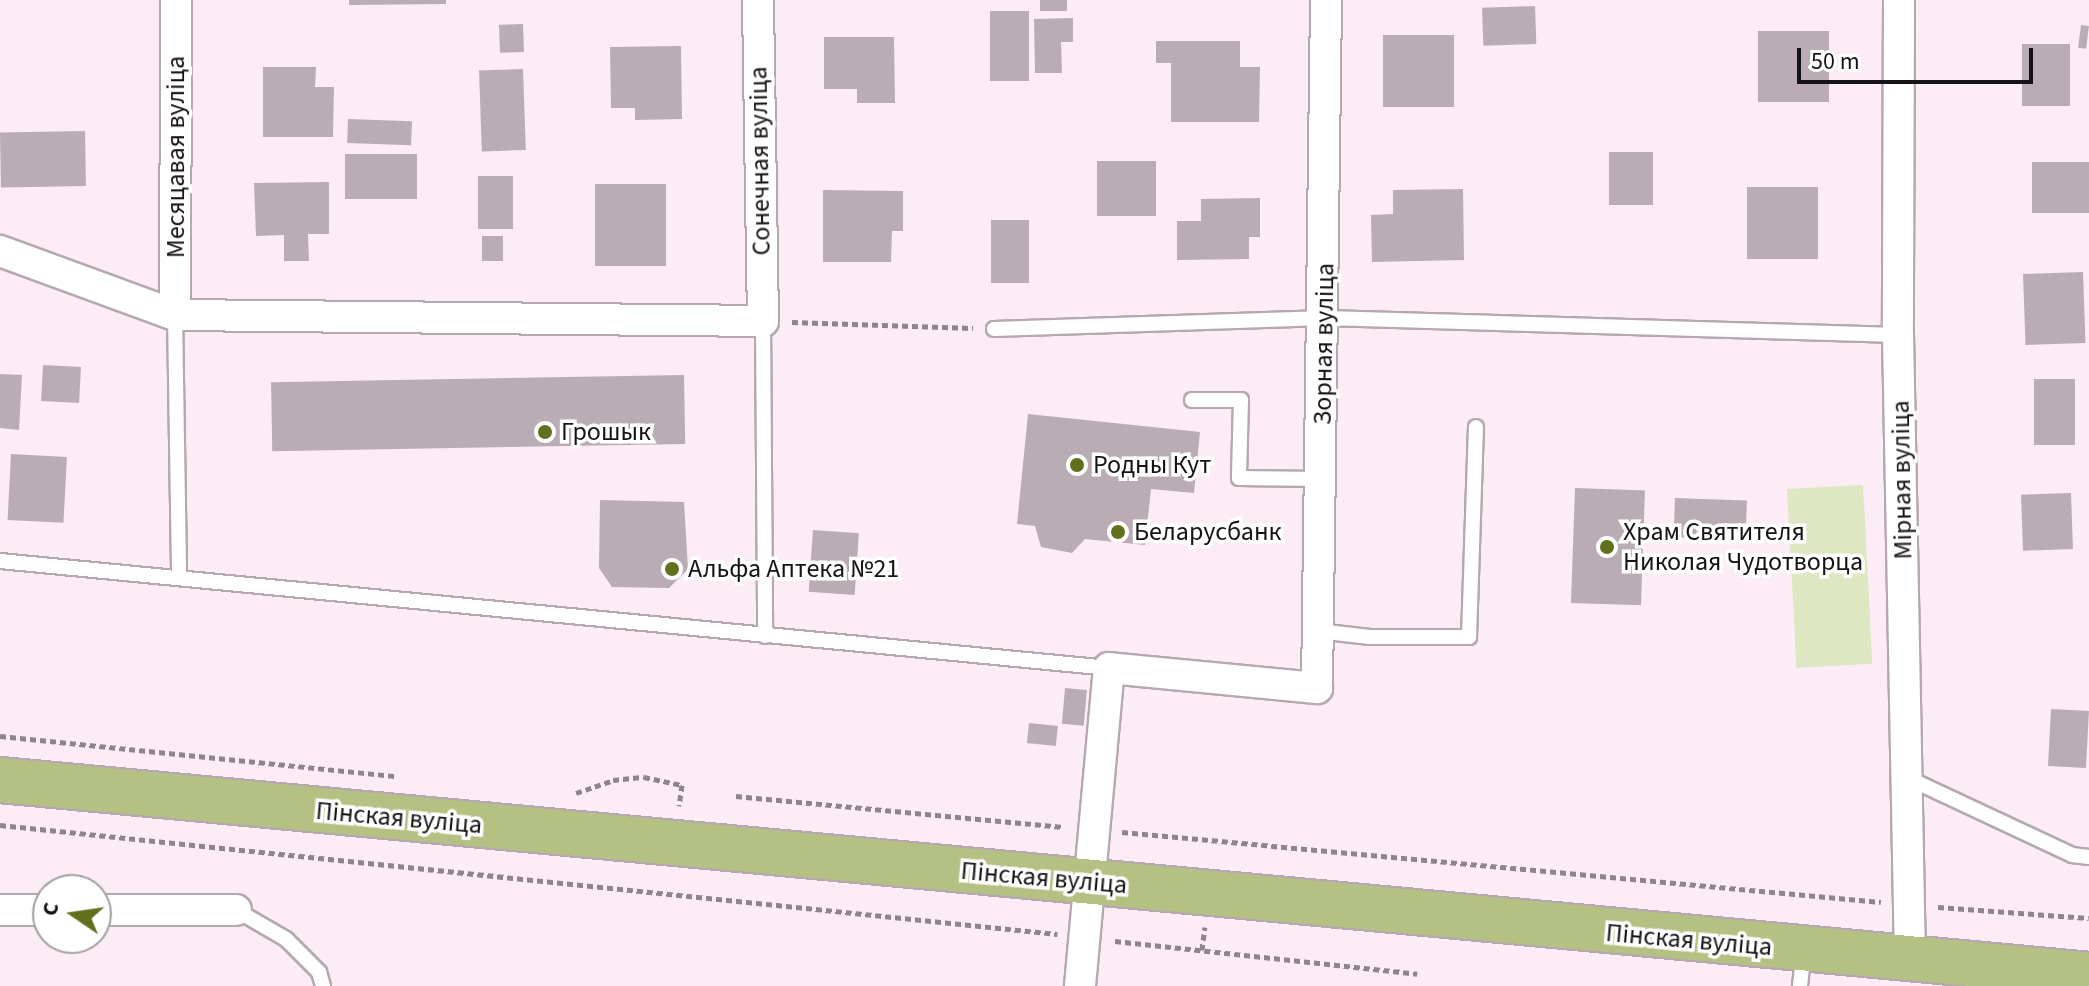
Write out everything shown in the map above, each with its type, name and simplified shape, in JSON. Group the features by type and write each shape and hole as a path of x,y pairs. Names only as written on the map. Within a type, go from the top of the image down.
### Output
{"main road":[{"name":"Пінская вуліца","path":"0,780 1091,882 1802,968 1910,959 2089,975"}],"street":[{"name":"Месяцавая вуліца","path":"175,315 176,0"},
{"name":"Сонечная вуліца","path":"758,0 763,321"},
{"name":"Зорная вуліца","path":"1109,668 1317,688 1326,318 1326,0"},
{"name":"Мірная вуліца","path":"1899,0 1898,335 1910,779 1910,959"},
{"path":"0,251 175,315 763,321"},
{"path":"1080,986 1109,668"},
{"path":"0,910 32,910"},
{"path":"112,910 236,910"}],"lane":[{"path":"175,315 179,576"},
{"path":"994,329 1326,318 1898,335"},
{"path":"763,321 765,636"},
{"path":"1192,400 1241,400 1239,478 1321,479"},
{"path":"1318,631 1370,637 1469,637 1476,427"},
{"path":"0,561 1109,668"},
{"path":"1910,779 2072,855 2089,857"},
{"path":"236,910 286,939 319,972 323,986"}],"path":[{"path":"763,321 994,329"},
{"path":"0,736 411,777"},
{"path":"564,792 579,794 613,780 644,777 682,785"},
{"path":"736,796 1717,891 2089,918"},
{"path":"0,825 862,910 1417,974"}],"green space":[{"path":"1863,485 1872,664 1796,668 1787,489"}],"building":[{"path":"349,0 446,0 446,4 349,5"},
{"path":"1040,0 1067,0 1067,11 1040,11"},
{"path":"1535,6 1536,44 1483,46 1482,8"},
{"path":"990,11 1029,11 1029,81 990,81"},
{"path":"1073,18 1073,42 1061,42 1062,73 1035,73 1034,19"},
{"path":"523,24 524,52 500,53 499,25"},
{"path":"2081,25 2089,26 2086,49 2078,48"},
{"path":"1758,31 1829,31 1829,102 1758,102"},
{"path":"1383,35 1454,35 1454,107 1383,107"},
{"path":"824,37 894,37 895,103 857,103 857,89 824,89"},
{"path":"1156,41 1240,41 1240,67 1260,67 1259,122 1171,122 1171,63 1156,63"},
{"path":"2022,44 2070,44 2070,106 2022,106"},
{"path":"681,46 682,119 635,120 635,108 611,108 610,47"},
{"path":"263,67 316,67 315,87 334,87 333,137 263,137"},
{"path":"523,69 526,150 482,151 479,71"},
{"path":"348,119 412,121 411,145 347,143"},
{"path":"85,131 86,186 1,187 0,132"},
{"path":"1609,152 1653,152 1653,205 1609,205"},
{"path":"345,154 417,154 417,199 345,199"},
{"path":"1097,161 1156,161 1156,216 1097,216"},
{"path":"2032,162 2089,162 2089,213 2032,213"},
{"path":"478,176 513,176 513,229 478,229"},
{"path":"329,182 329,234 308,234 309,261 284,261 284,235 256,236 254,183"},
{"path":"595,184 666,184 666,266 595,266"},
{"path":"1747,187 1818,187 1818,259 1747,259"},
{"path":"1463,189 1464,260 1372,262 1371,215 1393,214 1393,190"},
{"path":"823,190 903,191 903,231 892,231 891,262 823,262"},
{"path":"1260,198 1260,237 1249,237 1249,259 1177,260 1177,221 1201,221 1201,199"},
{"path":"991,220 1029,220 1029,283 991,283"},
{"path":"482,236 503,236 503,261 482,261"},
{"path":"2083,272 2085,343 2026,345 2023,274"},
{"path":"43,365 81,367 79,403 41,401"},
{"path":"0,374 22,375 19,430 0,428"},
{"path":"684,375 685,444 272,451 271,382"},
{"path":"2034,379 2075,379 2075,445 2034,445"},
{"path":"1028,414 1200,432 1194,493 1151,489 1145,545 1085,539 1072,553 1041,547 1035,526 1017,524"},
{"path":"11,454 67,457 63,523 8,520"},
{"name":"Храм Святителя Николая Чудотворца","path":"1575,488 1645,490 1641,605 1571,603"},
{"path":"2071,493 2073,549 2023,551 2021,495"},
{"path":"1675,498 1747,501 1746,539 1674,537"},
{"path":"600,500 684,502 688,569 669,588 612,587 599,568"},
{"path":"813,530 859,533 855,595 809,592"},
{"path":"1065,688 1087,690 1084,726 1062,724"},
{"path":"2051,709 2089,711 2086,768 2048,766"},
{"path":"1029,723 1058,726 1056,746 1027,743"}],"place":[{"name":"Грошык","path":"545,432"},
{"name":"Родны Кут","path":"1077,465"},
{"name":"Беларусбанк","path":"1118,532"},
{"name":"Храм Святителя Николая Чудотворца","path":"1607,547"},
{"name":"Альфа Аптека №21","path":"672,569"}]}
